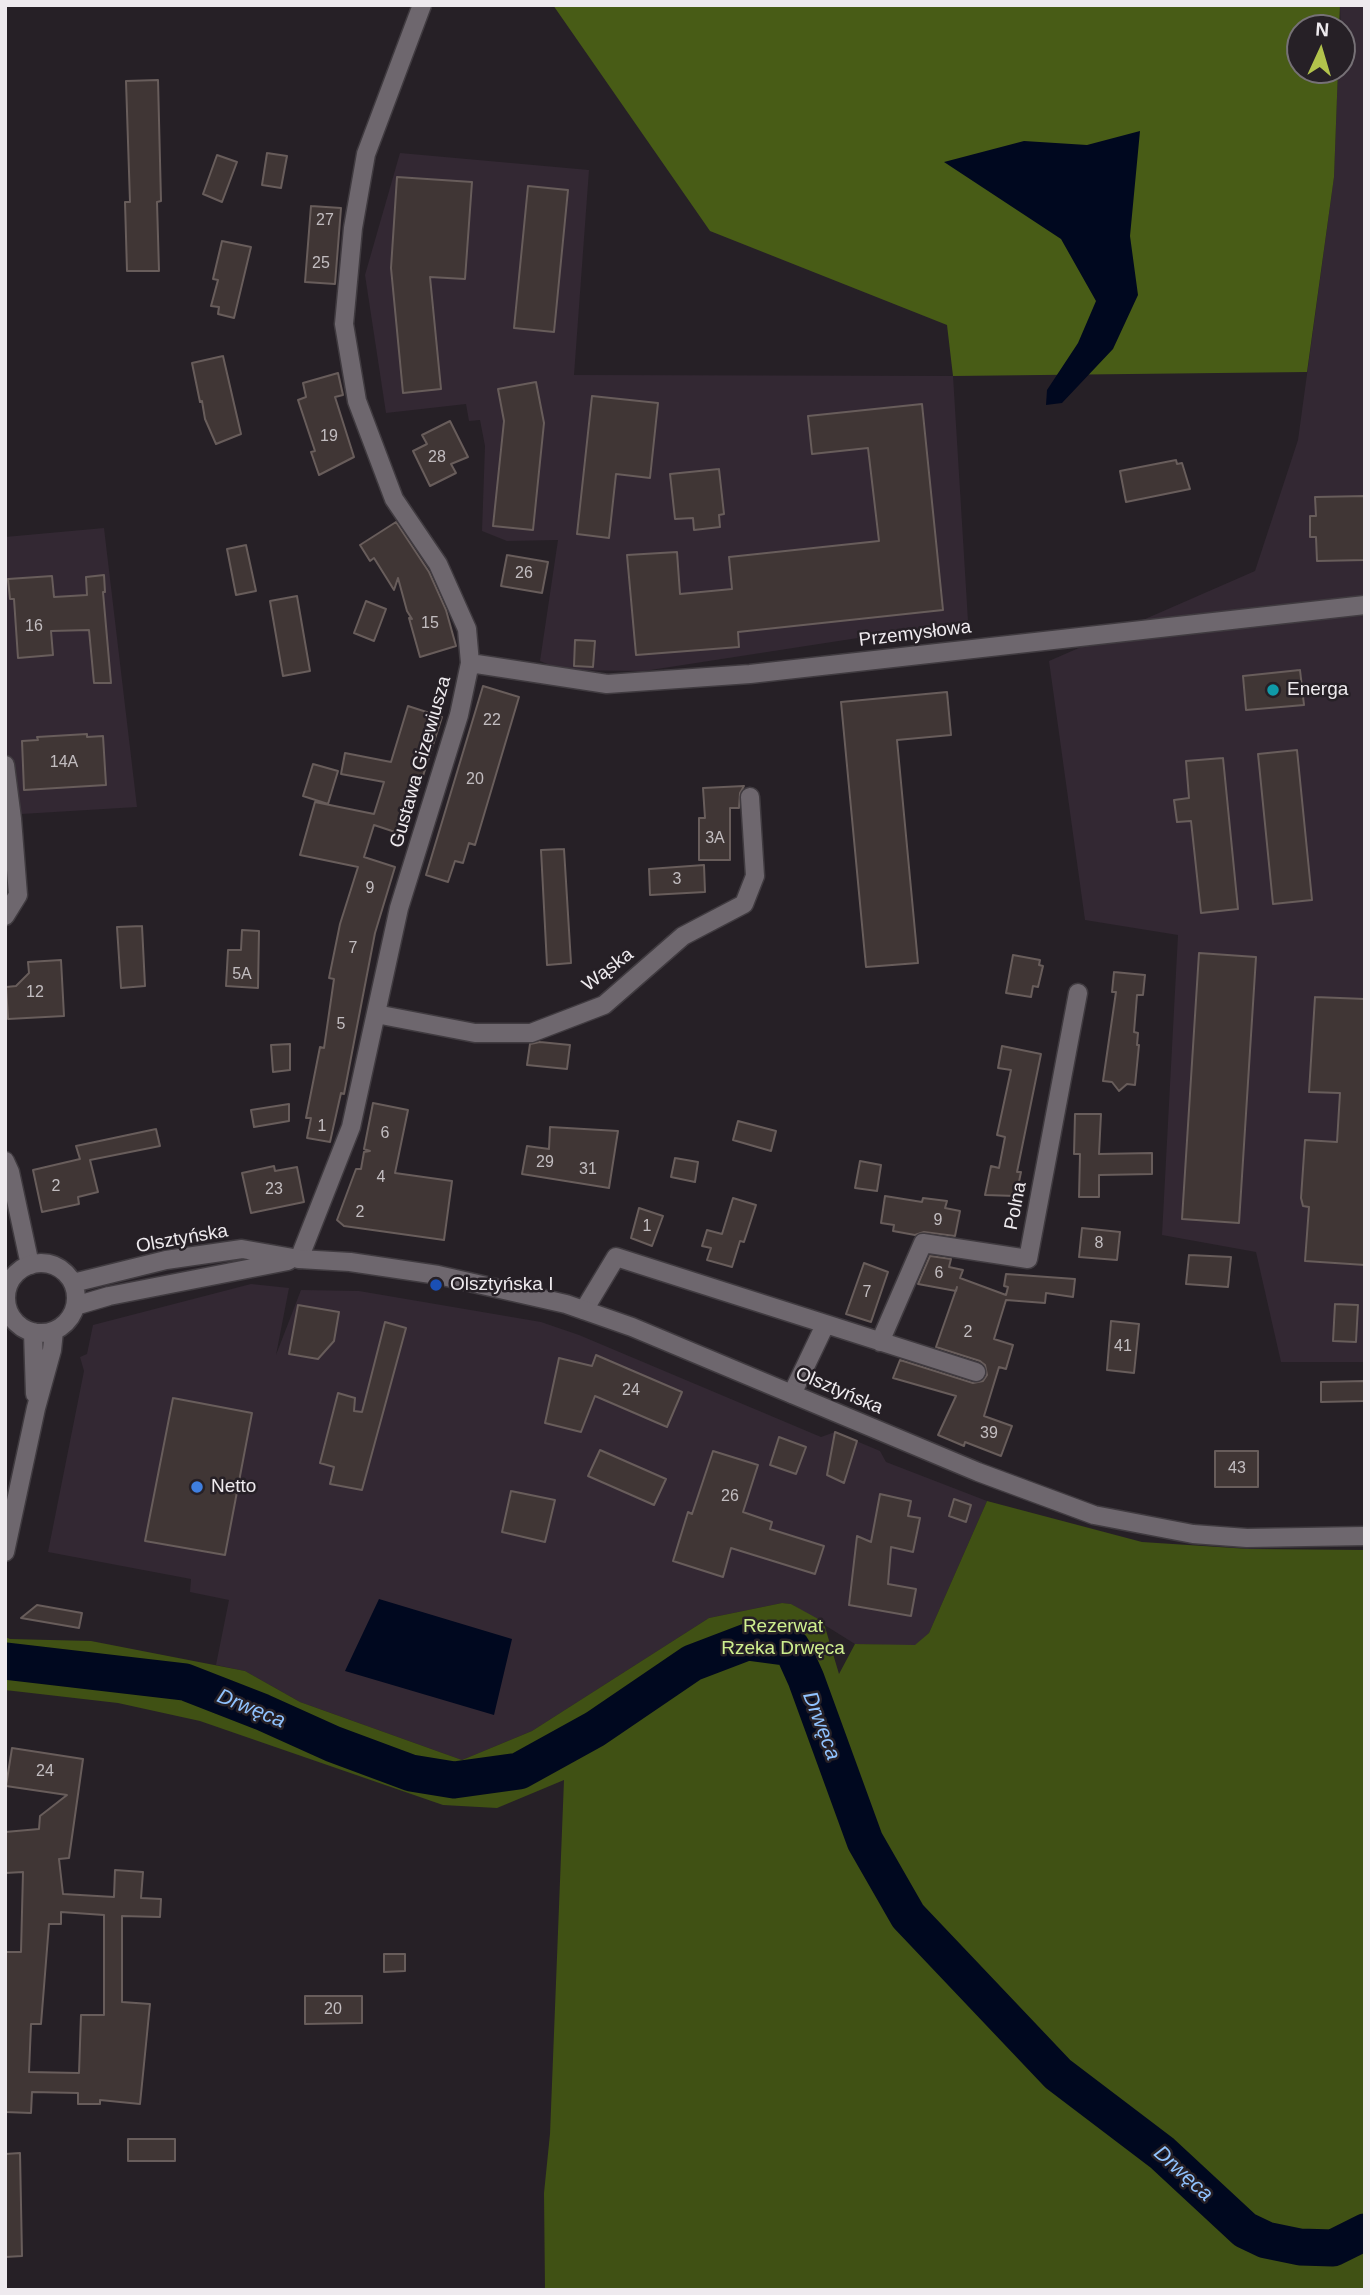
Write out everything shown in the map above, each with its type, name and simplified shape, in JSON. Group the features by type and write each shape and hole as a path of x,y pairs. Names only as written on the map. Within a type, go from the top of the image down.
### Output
{"street":[{"name":"Gustawa Gizewiusza","path":"299,1259 351,1126 399,908 459,715 470,663 467,629 443,575 394,499 375,450 357,401 344,324 354,228 366,154 422,5"},
{"name":"Przemysłowa","path":"470,663 607,684 750,674 1365,605"},
{"path":"5,765 8,820 18,895 5,916"},
{"name":"Wąska","path":"376,1014 475,1032 531,1033 604,1005 683,936 744,904 755,876 750,797"},
{"name":"Polna","path":"880,1342 923,1244 1028,1259 1078,993"},
{"path":"5,1161 10,1172 30,1265"},
{"name":"Olsztyńska","path":"73,1283 166,1260 242,1250 438,1275 527,1294 632,1327 978,1472 1094,1515 1193,1534 1247,1538 1365,1536"},
{"path":"584,1310 616,1257 975,1372"},
{"name":"Olsztyńska","path":"75,1306 109,1296 299,1259"},
{"path":"30,1265 59,1268 73,1283 76,1292 75,1306 69,1320 54,1331 42,1334 33,1332 8,1314 6,1290 14,1276 30,1265"},
{"path":"792,1394 825,1325"},
{"path":"5,1552 36,1408 52,1350 54,1331"},
{"path":"33,1332 36,1408"}],"shaded area":[{"path":"1340,5 1365,5 1365,1362 1281,1362 1256,1252 1162,1235 1178,935 1085,920 1049,661 1255,571 1298,440 1334,177 1337,84 1356,84 1356,14 1340,14"},
{"path":"400,153 589,170 574,375 953,376 968,621 644,671 562,670 540,661 558,540 507,541 482,531 485,446 480,420 469,421 466,404 386,413 365,275"},
{"path":"104,528 137,807 5,815 5,537"},
{"path":"251,1284 289,1288 276,1355 301,1290 359,1291 541,1322 579,1335 821,1437 835,1432 880,1451 886,1462 987,1501 929,1633 915,1646 855,1644 791,1604 782,1603 709,1618 532,1731 462,1760 300,1702 245,1671 216,1665 229,1600 190,1592 191,1579 48,1552 84,1371 80,1357 87,1354 93,1325"}],"green space":[{"path":"553,5 1340,5 1340,14 1286,14 1286,84 1337,84 1334,177 1307,372 953,376 947,325 710,231"},
{"name":"Rezerwat Rzeka Drwęca","path":"987,1501 1142,1542 1249,1549 1365,1550 1365,2290 545,2290 544,2193 550,2134 564,1780 497,1808 443,1805 200,1721 118,1703 5,1690 5,1637 91,1641 245,1671 300,1702 462,1760 532,1731 709,1618 782,1603 791,1604 820,1620 825,1627 839,1674 855,1644 915,1645 929,1633"}],"water":[{"path":"1140,131 1130,236 1138,295 1113,349 1062,403 1046,405 1047,390 1078,343 1096,301 1061,239 944,162 1024,141 1087,145"},
{"path":"379,1599 512,1639 494,1715 345,1671"}],"building":[{"path":"158,80 161,201 157,202 159,271 127,271 125,202 130,202 126,81"},
{"path":"267,153 287,156 281,188 262,185"},
{"path":"217,155 237,162 222,202 203,194"},
{"path":"397,177 472,182 465,279 430,277 441,389 403,393 391,268"},
{"path":"528,186 568,190 554,332 514,328"},
{"path":"311,206 341,208 335,284 305,282"},
{"path":"222,241 251,247 234,318 218,314 219,307 211,306 218,280 213,279"},
{"path":"223,356 241,434 216,444 205,419 192,363"},
{"path":"338,373 343,395 335,397 354,457 319,475 311,452 315,451 298,400 306,397 303,383"},
{"path":"536,382 544,423 533,530 493,526 504,421 498,389"},
{"path":"592,396 658,403 650,478 616,474 609,538 577,534"},
{"path":"922,404 943,610 738,632 739,647 636,655 627,555 677,552 680,594 732,589 729,557 879,541 868,448 812,454 808,416"},
{"path":"450,421 468,457 451,464 456,473 430,486 413,451 427,444 422,435"},
{"path":"1176,460 1177,464 1182,463 1190,489 1126,502 1120,471"},
{"path":"719,469 724,514 719,515 720,527 694,530 693,518 675,519 670,474"},
{"path":"1365,496 1365,560 1317,561 1316,537 1310,537 1310,516 1316,516 1315,497"},
{"path":"396,522 429,572 446,610 456,646 420,657 409,618 412,619 407,611 398,578 394,590 374,558 370,561 360,545"},
{"path":"246,545 256,591 236,595 227,549"},
{"path":"507,555 548,562 542,593 501,586"},
{"path":"104,575 111,683 94,683 89,630 51,631 53,655 18,658 14,599 10,599 8,579 52,576 54,597 87,595 86,577"},
{"path":"297,596 310,671 283,676 270,601"},
{"path":"366,601 386,609 374,641 354,633"},
{"path":"575,640 595,641 593,667 574,666"},
{"name":"Energa","path":"1300,670 1304,705 1246,710 1243,676"},
{"path":"483,686 519,697 475,845 469,843 463,863 455,861 448,882 426,875"},
{"path":"947,692 951,735 897,740 918,963 866,967 841,702"},
{"path":"408,706 442,717 404,835 374,825 364,857 395,867 375,933 344,1094 341,1093 330,1142 307,1138 311,1118 306,1118 320,1047 324,1048 334,979 329,978 340,924 358,867 300,855 315,802 374,814 384,782 341,774 345,753 391,762"},
{"path":"87,734 87,737 103,736 106,785 24,790 22,741 38,740 37,737"},
{"path":"1297,750 1312,900 1273,904 1258,754"},
{"path":"1223,758 1238,909 1201,913 1191,821 1177,822 1174,800 1189,798 1186,761"},
{"path":"313,764 338,771 328,804 303,796"},
{"path":"744,786 740,793 739,808 730,808 730,860 699,860 699,818 705,818 703,788"},
{"path":"564,849 571,963 547,965 541,850"},
{"path":"704,865 705,892 650,895 649,869"},
{"path":"142,926 145,986 121,988 117,927"},
{"path":"242,930 259,931 258,988 226,986 228,950 241,950"},
{"path":"1199,953 1256,957 1239,1223 1182,1219"},
{"path":"1013,955 1040,960 1039,965 1043,966 1038,987 1033,986 1031,997 1006,993"},
{"path":"61,960 64,1016 8,1019 6,987 16,986 29,973 28,962"},
{"path":"1114,972 1145,975 1143,995 1137,995 1134,1032 1138,1033 1139,1045 1135,1085 1127,1084 1119,1091 1112,1082 1103,1081 1116,992 1112,992"},
{"path":"1315,997 1365,999 1365,1265 1305,1261 1309,1207 1303,1206 1301,1198 1305,1140 1337,1142 1340,1093 1309,1092"},
{"path":"540,1042 570,1045 567,1069 527,1065 530,1044"},
{"path":"290,1044 290,1070 273,1072 271,1045"},
{"path":"1002,1046 1041,1054 1017,1172 1021,1172 1016,1196 985,1195 991,1166 999,1168 1005,1137 997,1135 1011,1070 998,1068"},
{"path":"373,1103 408,1110 395,1173 452,1181 444,1240 344,1226 337,1220 356,1169 361,1169 364,1152 370,1151 364,1149"},
{"path":"289,1104 289,1121 254,1127 251,1110"},
{"path":"1075,1114 1101,1114 1099,1154 1152,1153 1152,1174 1099,1175 1099,1197 1079,1197 1080,1154 1074,1154"},
{"path":"738,1121 776,1131 771,1151 733,1140"},
{"path":"550,1127 618,1131 609,1188 522,1174 527,1146 549,1149"},
{"path":"156,1129 160,1146 90,1160 98,1192 78,1197 79,1204 42,1212 33,1170 80,1159 76,1146"},
{"path":"675,1158 698,1162 695,1182 671,1177"},
{"path":"860,1161 881,1165 877,1191 855,1188"},
{"path":"274,1166 275,1171 297,1167 304,1202 251,1213 242,1173"},
{"path":"885,1196 922,1202 923,1198 947,1201 945,1208 960,1211 955,1236 924,1232 915,1235 893,1231 894,1225 881,1223"},
{"path":"733,1198 756,1205 744,1242 740,1241 732,1267 707,1260 711,1248 702,1246 707,1230 722,1234"},
{"path":"639,1208 663,1216 652,1246 631,1238"},
{"path":"1082,1228 1120,1232 1117,1260 1079,1257"},
{"path":"1189,1255 1231,1257 1228,1287 1186,1284"},
{"path":"930,1256 951,1259 949,1267 963,1270 960,1278 1006,1295 1006,1274 1075,1279 1073,1297 1046,1293 1045,1303 1006,1300 994,1339 1013,1345 1006,1369 999,1367 984,1416 1012,1426 1001,1456 965,1442 964,1446 938,1435 956,1396 893,1378 900,1360 973,1383 983,1381 987,1375 985,1365 980,1361 936,1347 956,1291 918,1284"},
{"path":"864,1263 888,1272 871,1322 846,1314"},
{"path":"1335,1304 1358,1305 1356,1342 1333,1341"},
{"path":"298,1305 339,1312 334,1341 318,1359 289,1354"},
{"path":"1111,1321 1139,1324 1134,1373 1107,1370"},
{"path":"385,1322 406,1328 362,1490 330,1484 334,1467 320,1463 338,1393 355,1398 354,1411 362,1412"},
{"path":"596,1355 682,1392 667,1427 595,1396 581,1432 545,1423 559,1358 592,1366"},
{"path":"1365,1381 1365,1401 1321,1402 1321,1382"},
{"name":"Netto","path":"173,1398 252,1413 225,1555 145,1541"},
{"path":"835,1432 857,1441 844,1483 827,1475"},
{"path":"779,1437 806,1447 796,1474 770,1465"},
{"path":"600,1450 666,1479 654,1505 588,1476"},
{"path":"713,1451 758,1465 743,1512 772,1522 770,1529 824,1546 815,1574 731,1548 723,1577 673,1561 688,1512 692,1514"},
{"path":"1215,1451 1258,1451 1258,1487 1215,1487"},
{"path":"511,1491 555,1500 545,1542 502,1532"},
{"path":"880,1494 911,1501 908,1516 920,1518 913,1552 891,1547 888,1584 916,1589 911,1616 849,1605 857,1536 871,1542"},
{"path":"954,1499 971,1505 966,1522 949,1516"},
{"path":"37,1605 82,1613 79,1628 21,1618"},
{"path":"12,1748 83,1759 69,1858 59,1859 63,1894 114,1897 115,1870 143,1872 141,1898 161,1899 160,1917 122,1916 122,2002 150,2004 140,2104 100,2100 100,2104 78,2104 78,2093 32,2092 31,2113 5,2112 5,1952 21,1952 23,1872 5,1873 5,1832 39,1829 40,1816 67,1795 6,1786","holes":["61,1912 104,1915 104,2015 81,2015 79,2073 29,2072 31,2024 41,2024 49,1924 61,1924"]},
{"path":"384,1954 405,1954 405,1971 384,1972"},
{"path":"305,1996 362,1996 362,2023 305,2024"},
{"path":"128,2139 175,2139 175,2161 128,2161"},
{"path":"20,2153 22,2256 5,2257 5,2154"}],"waterway":[{"name":"Drwęca","path":"5,1661 185,1682 333,1744 411,1773 454,1780 519,1771 595,1729 692,1663 747,1642 792,1648 806,1679 865,1841 908,1916 1058,2074 1162,2153 1245,2230 1266,2240 1300,2247 1333,2248 1365,2232"}],"place":[{"name":"Energa","path":"1273,690"},
{"name":"Olsztyńska I","path":"436,1285"},
{"name":"Netto","path":"197,1487"}]}
